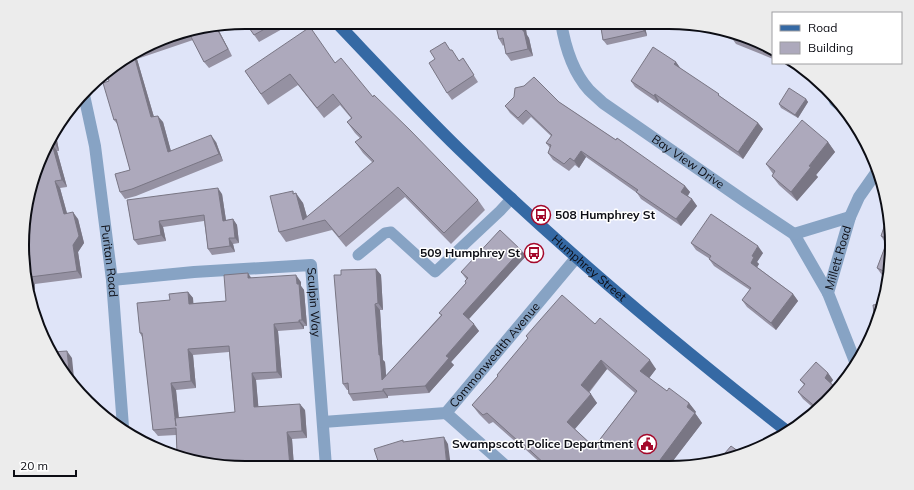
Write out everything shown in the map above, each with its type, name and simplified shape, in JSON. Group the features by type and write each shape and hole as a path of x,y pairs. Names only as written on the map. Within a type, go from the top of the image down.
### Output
{"main road":[{"name":"Humphrey Street","path":"343,29 460,150 576,258 670,338 783,428"}],"street":[{"name":"Bay View Drive","path":"562,29 574,69 589,90 603,103 794,234 828,293"},
{"name":"Puritan Road","path":"85,100 95,146 112,280 124,424"},
{"name":"Millett Road","path":"853,357 828,293 850,218 859,197 874,176"},
{"name":"Millett Road","path":"794,234 850,218"},
{"name":"Commonwealth Avenue","path":"323,422 446,413 576,258"},
{"name":"Sculpin Way","path":"112,280 194,272 311,265 326,461"},
{"path":"446,413 500,461"}],"lane":[{"path":"358,255 384,233 391,232 435,272 512,198"}],"building":[{"path":"250,29 265,29 254,35"},
{"path":"307,29 311,29 335,63 341,58 373,97 374,95 410,130 478,200 444,233 398,187 339,237 325,220 279,232 270,196 293,191 293,194 296,193 303,220 374,161 355,142 362,137 347,122 352,118 333,94 317,108 290,74 261,94 245,71"},
{"path":"497,29 523,29 528,49 506,54 503,38 499,39"},
{"path":"601,29 644,29 644,31 603,40"},
{"path":"218,31 228,49 204,62 190,36"},
{"path":"445,42 459,61 463,58 474,75 447,93 429,63 435,59 430,51"},
{"path":"653,47 676,62 674,64 719,94 718,95 758,123 738,152 655,94 654,96 631,81"},
{"path":"135,59 151,117 158,116 168,152 211,135 219,154 132,189 120,192 115,174 130,170 116,119 114,120 103,83 109,81 108,79"},
{"path":"534,77 559,102 616,140 617,138 685,186 681,192 692,199 676,219 636,192 638,190 581,151 574,161 570,158 564,164 548,153 551,145 546,143 552,135 526,110 518,118 505,106 514,97 515,88 524,86"},
{"path":"789,88 806,99 795,115 779,104"},
{"path":"802,120 828,142 809,166 811,167 791,192 772,176 775,171 766,164"},
{"path":"53,146 62,180 55,181 64,214 73,212 79,236 73,245 77,271 32,277 29,259 29,231 33,203 40,176"},
{"path":"218,188 223,221 233,219 235,238 229,238 230,246 208,249 204,215 159,221 161,235 134,240 127,200"},
{"path":"711,214 758,246 752,256 754,257 751,263 793,294 771,323 742,300 751,288 709,259 711,256 691,243"},
{"path":"884,226 885,238 881,236"},
{"path":"500,230 521,250 463,314 474,324 446,356 449,358 425,386 383,389 383,391 349,394 348,383 343,384 334,275 341,275 341,270 376,269 378,303 375,304 382,380 442,315 439,313 466,283 465,281 468,278 461,272"},
{"path":"885,247 883,271 877,268"},
{"path":"248,273 248,278 296,275 297,284 299,284 302,320 299,320 299,322 274,324 277,372 252,373 254,407 300,404 302,431 287,432 289,461 231,461 189,454 177,450 176,428 153,430 142,333 140,333 137,303 170,300 169,294 188,292 189,304 226,301 224,275","holes":["229,346 235,412 175,418 171,383 191,381 188,349"]},
{"path":"562,295 595,324 600,318 650,360 640,371 667,391 669,388 689,403 687,407 695,413 660,460 662,461 542,461 487,413 483,415 472,405 498,376 497,375 528,338 526,336","holes":["601,360 637,391 594,447 567,422 591,394 581,385"]},
{"path":"877,304 874,314 873,305"},
{"path":"67,351 69,370 65,365 57,352"},
{"path":"816,362 828,373 825,378 833,385 822,398 813,405 798,392 805,384 800,380"},
{"path":"444,437 446,461 378,461 374,449 403,440 403,442"},
{"path":"731,446 737,450 725,454"}],"place":[{"name":"508 Humphrey St","path":"541,215"},
{"name":"509 Humphrey St","path":"534,253"},
{"name":"Swampscott Police Department","path":"647,444"}]}
